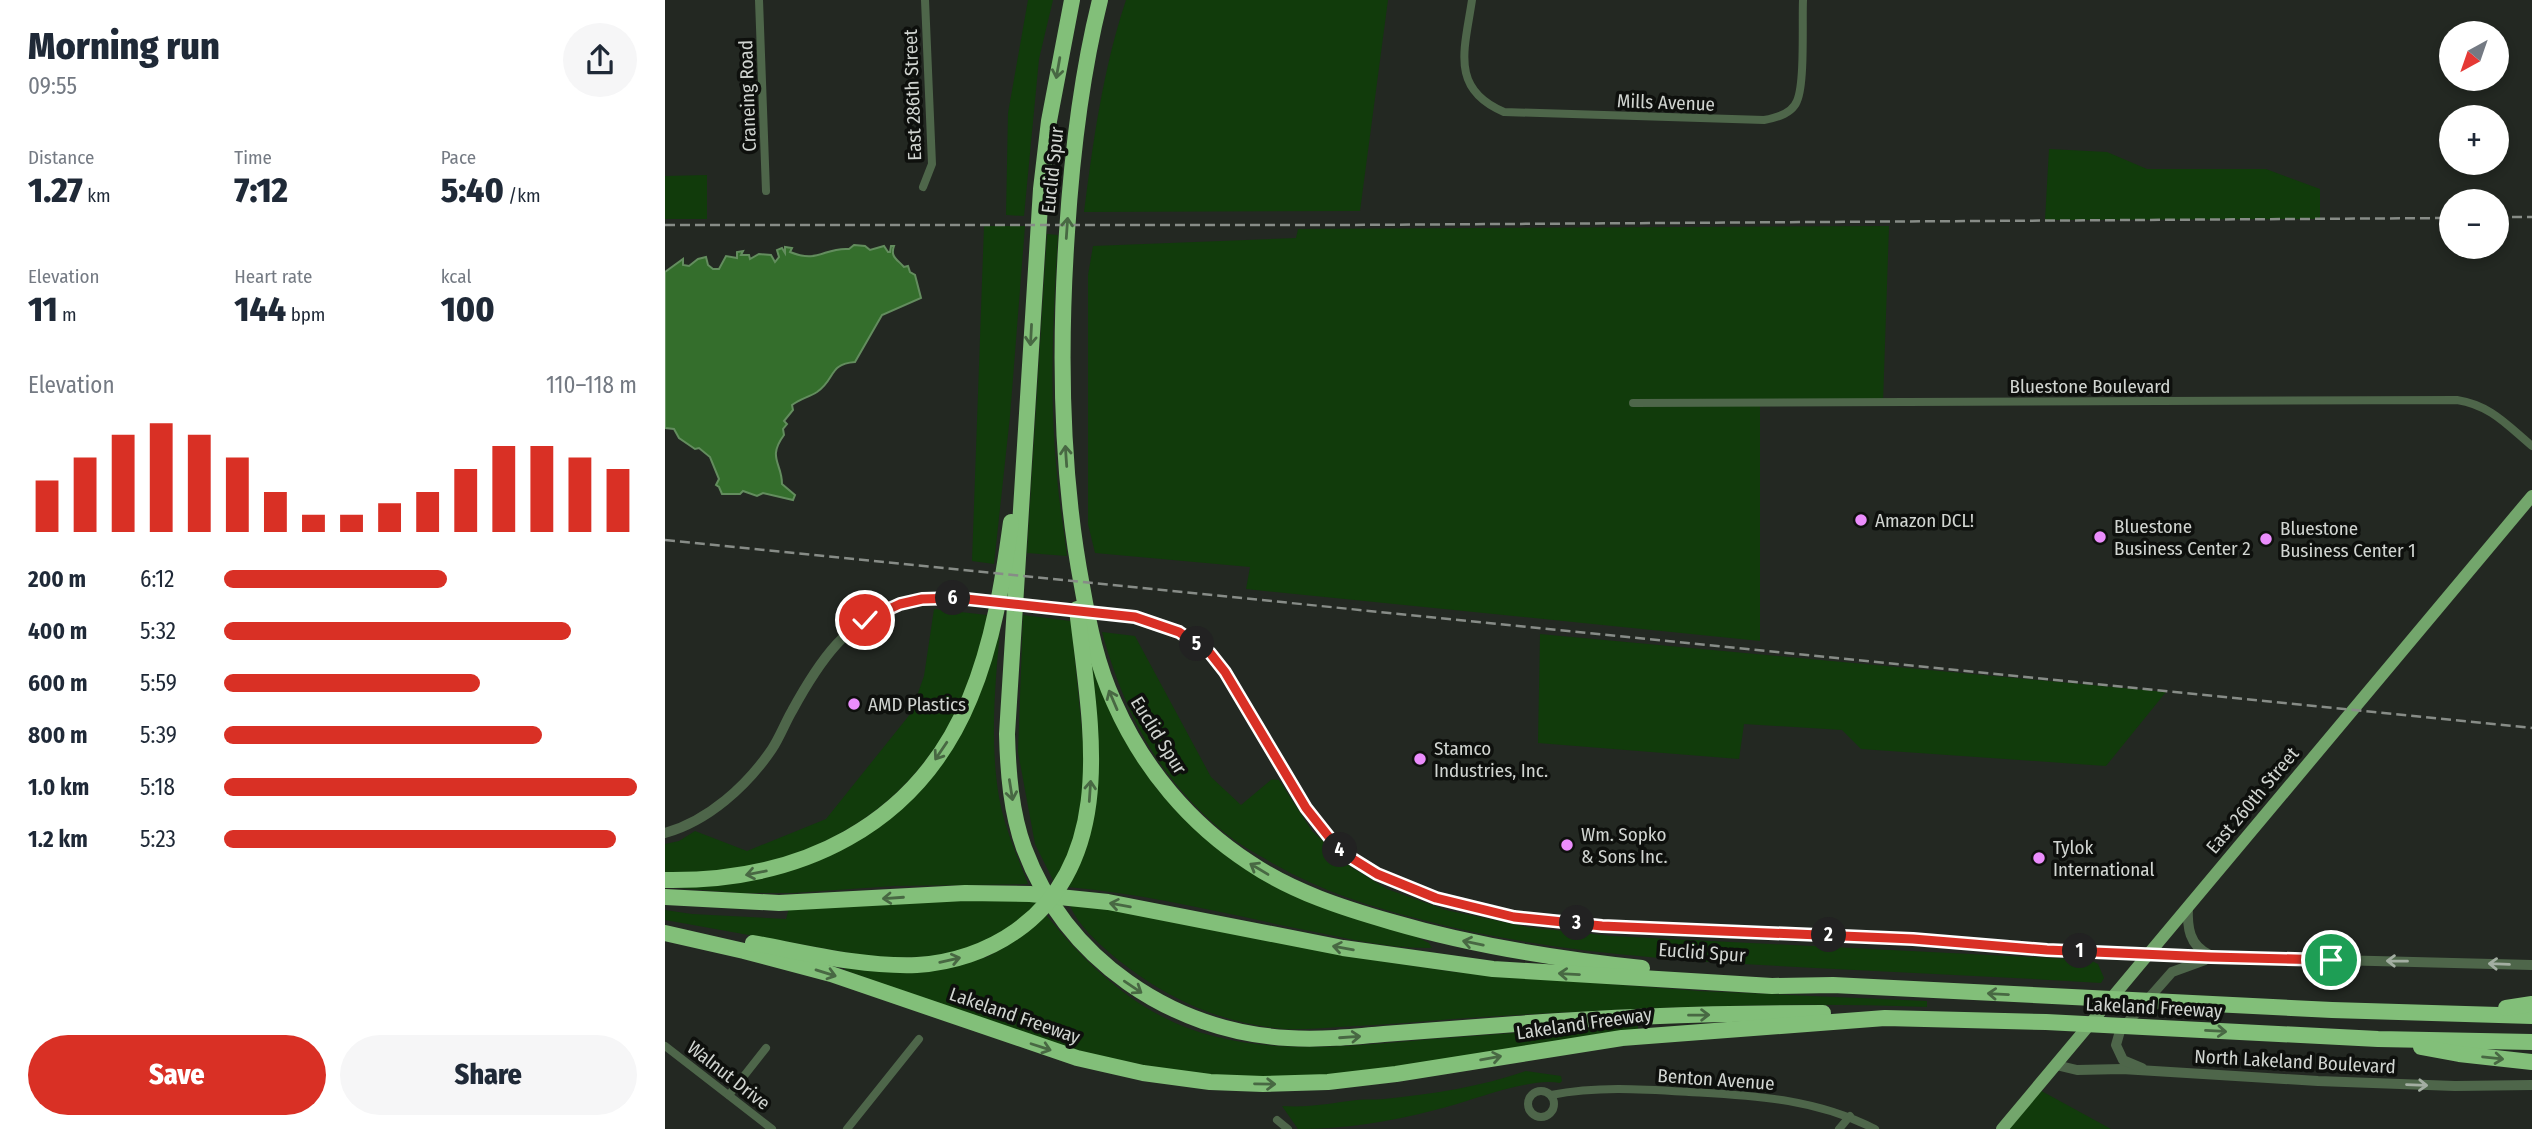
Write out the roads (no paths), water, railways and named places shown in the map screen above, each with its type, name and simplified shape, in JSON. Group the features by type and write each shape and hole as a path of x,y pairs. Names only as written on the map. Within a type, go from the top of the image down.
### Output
{"highway":[{"name":"Euclid Spur","path":"1017,519 1041,188 1049,121 1072,0"},
{"name":"Euclid Spur","path":"1100,0 1081,93 1070,188 1065,267 1063,402 1072,524 1089,654 1126,728 1168,790 1199,823 1268,874 1303,891 1395,923 1521,952 1649,969 1773,977 1833,985"},
{"path":"1081,93 1101,38 1111,0"},
{"path":"665,880 731,877 783,867 833,846 878,819 915,784 946,744 970,698 988,644 1017,519"},
{"path":"1017,519 1007,765 1014,811 1024,848 1042,887 1081,942 1117,975 1174,1010 1221,1028 1273,1037 1323,1038 1519,1023 1680,1016 1831,1013 1885,1018"},
{"path":"665,926 840,959 904,965 935,963 963,956 1000,941 1023,926 1051,898 1075,858 1088,813 1091,776 1089,654"},
{"name":"Lakeland Freeway","path":"665,897 779,903 965,893 1030,894 1108,902 1343,948 1460,965 1525,971 1772,986 1833,985 2455,1016 2532,1016"},
{"name":"Lakeland Freeway","path":"665,933 840,977 1077,1058 1143,1073 1210,1082 1284,1084 1350,1080 1642,1036 1885,1018 2046,1022 2378,1039 2532,1042"},
{"path":"2455,1016 2532,1004"},
{"path":"2378,1039 2459,1054 2532,1062"}],"main road":[{"name":"East 260th Street","path":"2002,1129 2532,496"}],"street":[{"name":"Craneing Road","path":"759,0 766,191"},
{"name":"East 286th Street","path":"923,187 932,164 925,0"},
{"name":"Mills Avenue","path":"1472,0 1464,58 1469,86 1480,100 1509,113 1765,120 1781,117 1797,103 1803,0"},
{"name":"Bluestone Boulevard","path":"1633,403 2457,400 2477,403 2487,409 2532,446"},
{"path":"665,833 684,827 713,810 746,780 772,749 825,656 854,627 900,604 922,599 957,598 1135,617 1179,632 1210,653 1225,672 1306,808 1340,851 1377,874 1436,898 1514,917 1602,926 1913,939 2047,950 2214,958 2532,965"},
{"path":"2188,906 2187,923 2190,936 2199,951 2214,958"},
{"path":"2151,1071 2123,1060 2116,1045 2120,1031 2172,972 2214,958"},
{"path":"851,1127 919,1039"},
{"name":"Walnut Drive","path":"665,1046 772,1129"},
{"path":"729,1095 767,1048"},
{"name":"North Lakeland Boulevard","path":"2056,1065 2077,1070 2151,1071 2318,1082 2532,1085"},
{"name":"Benton Avenue","path":"1551,1095 1581,1089 1615,1087 1766,1097 1818,1105 1850,1116 1875,1129"},
{"path":"1839,1129 1850,1116"},
{"path":"1277,1120 1288,1129"}],"railway":[{"path":"2509,217 2532,217"},
{"path":"665,225 1344,225 2439,218"},
{"path":"665,540 2532,728"}],"place":[{"name":"Amazon DCL!","path":"1861,520"},
{"name":"Bluestone Business Center 2","path":"2100,537"},
{"name":"Bluestone Business Center 1","path":"2266,539"},
{"name":"AMD Plastics","path":"854,704"},
{"name":"Stamco Industries, Inc.","path":"1420,759"},
{"name":"Wm. Sopko & Sons Inc.","path":"1567,845"},
{"name":"Tylok International","path":"2039,858"}]}
